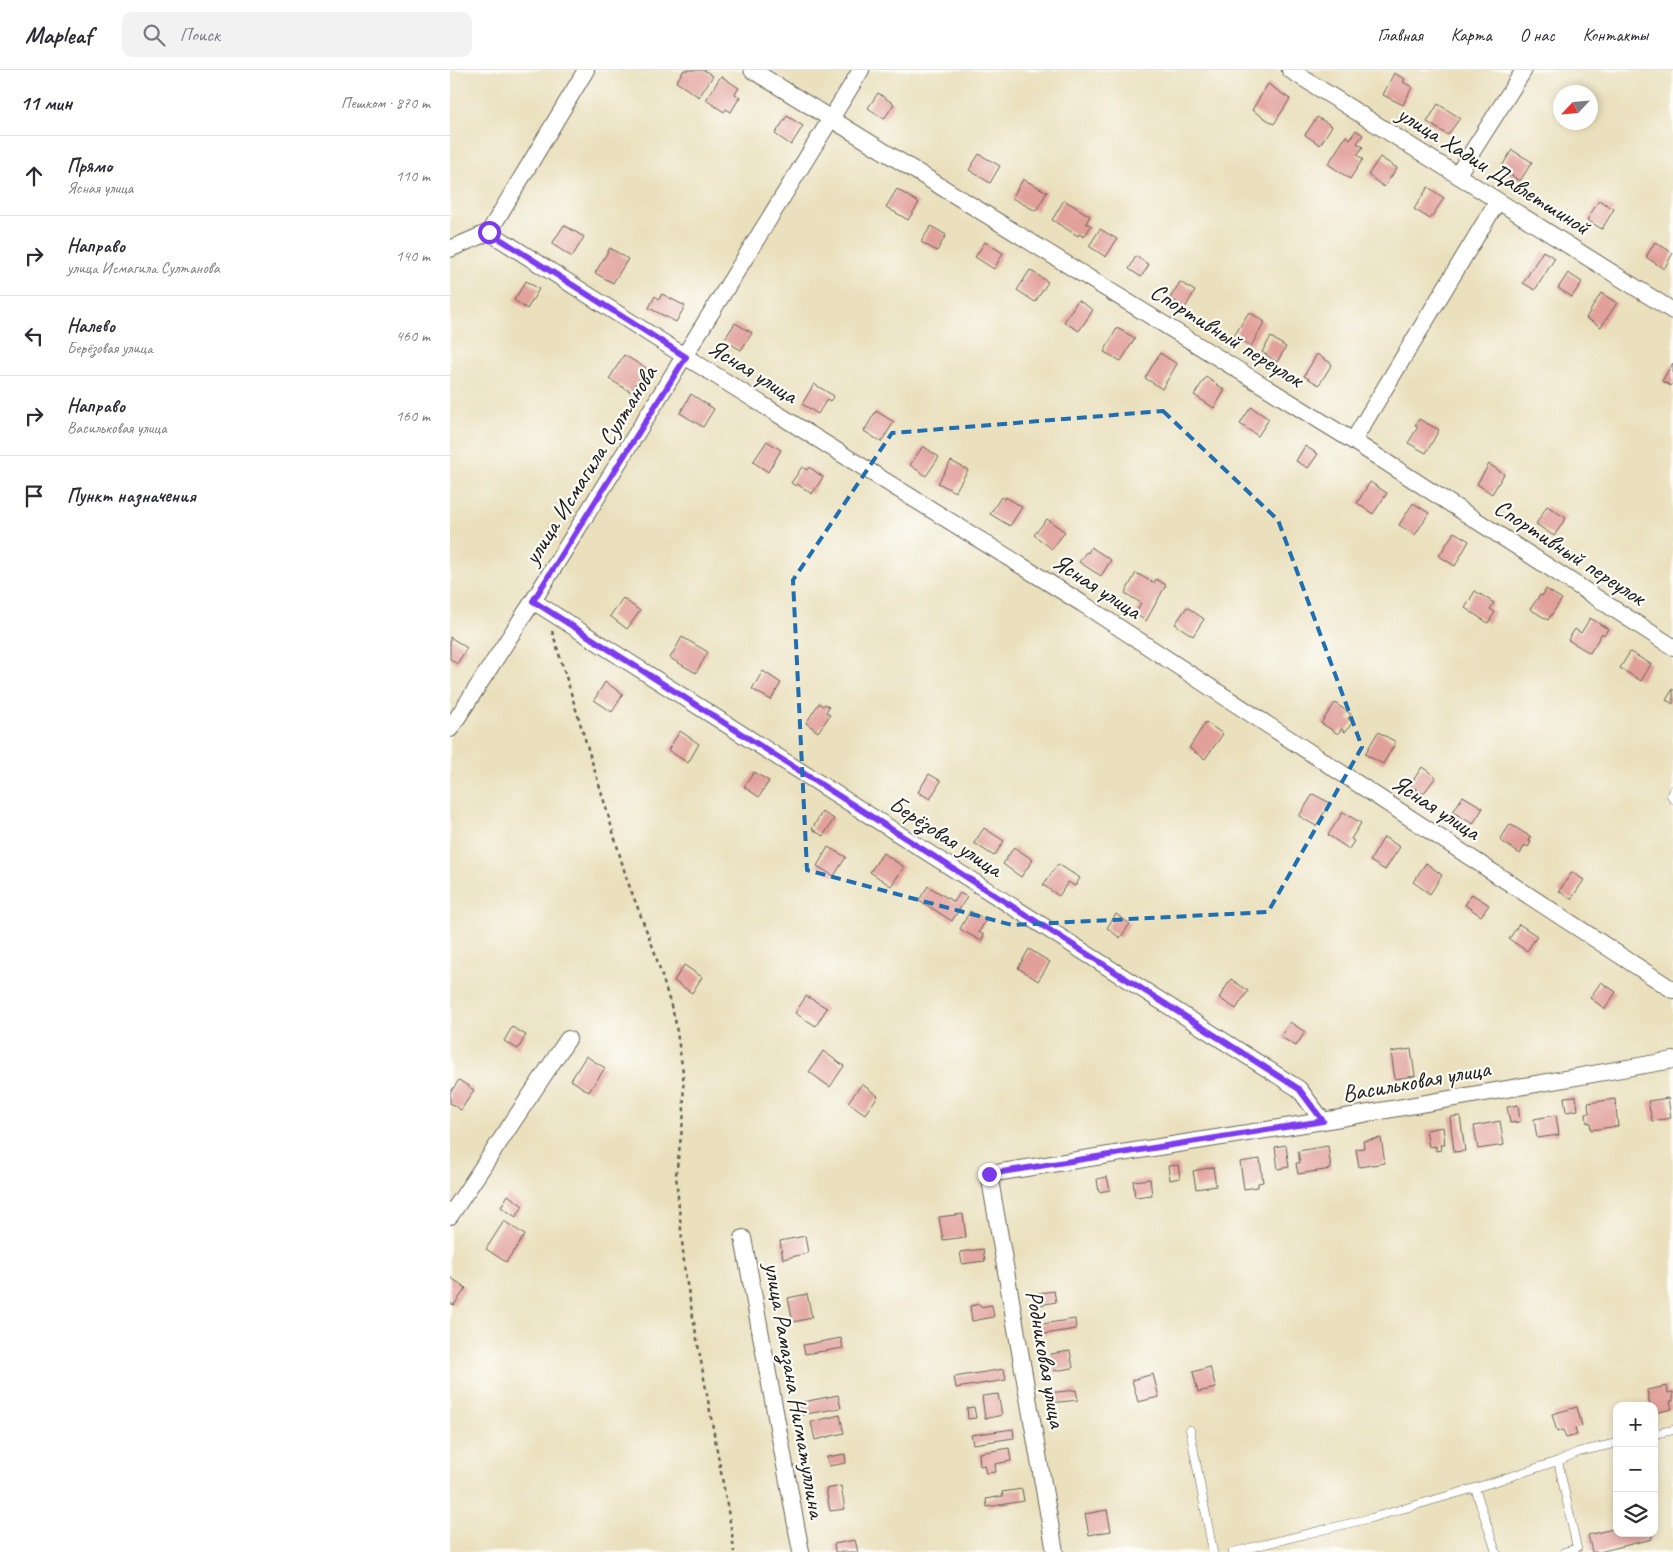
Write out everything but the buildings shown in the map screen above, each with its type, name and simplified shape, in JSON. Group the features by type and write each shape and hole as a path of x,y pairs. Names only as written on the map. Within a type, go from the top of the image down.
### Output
{"street":[{"path":"450,249 489,232 586,70"},
{"name":"Спортивный переулок","path":"752,70 1353,441 1673,647"},
{"name":"улица Исмагила Султанова","path":"450,728 533,601 686,357 861,70"},
{"name":"улица Хадии Давлетшиной","path":"1290,70 1673,311"},
{"path":"1458,174 1524,70"},
{"path":"1353,441 1497,202"},
{"name":"Ясная улица","path":"489,232 1083,604 1673,990"},
{"name":"Берёзовая улица","path":"533,601 1299,1089 1323,1121"},
{"path":"450,1216 568,1039"},
{"name":"Васильковая улица","path":"989,1174 1323,1121 1673,1060"},
{"name":"Родниковая улица","path":"989,1174 1055,1552"},
{"name":"улица Рамазана Нигматуллина","path":"743,1238 801,1552"}],"lane":[{"path":"1673,790 1671,795 1673,799"},
{"path":"1190,1430 1213,1552"},
{"path":"1658,1433 1673,1430"},
{"path":"1233,1552 1371,1518 1475,1488 1558,1461 1578,1452 1613,1444"},
{"path":"1558,1461 1578,1548 1564,1552"},
{"path":"1475,1488 1496,1552"}],"path":[{"path":"547,624 552,632 604,801 626,880 654,950 675,1018 683,1072 684,1113 676,1175 685,1273 734,1552"}],"highlighted area":[{"path":"1163,411 1278,520 1362,747 1268,912 1012,925 807,870 793,580 892,433"}],"route":[{"path":"489,232 686,357 533,601 1299,1089 1323,1121 989,1174"}]}
